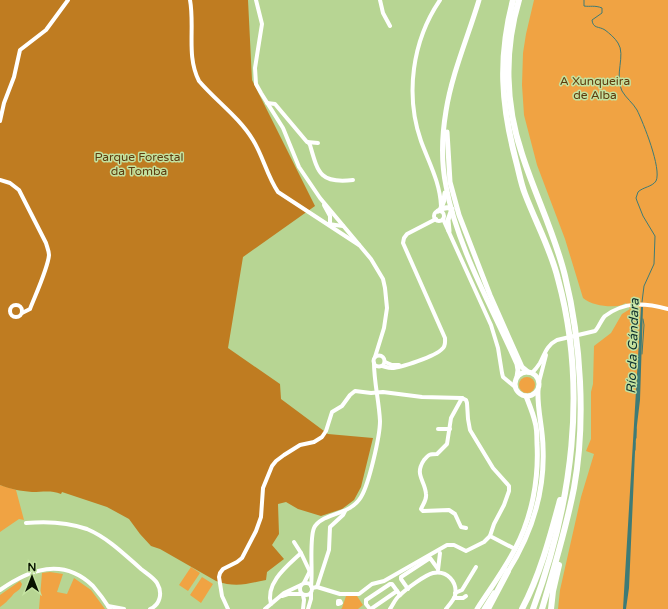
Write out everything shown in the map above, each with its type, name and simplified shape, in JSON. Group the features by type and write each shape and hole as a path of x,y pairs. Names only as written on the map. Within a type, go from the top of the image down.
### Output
{"highway":[{"path":"513,0 506,29 502,75 504,106 509,137 524,192 549,251 558,278 564,304 572,358 573,425 570,464 560,522 550,560 533,609"},
{"path":"519,0 508,62 510,98 520,147 553,237 565,275 572,313 578,364 580,410 574,501 553,591 552,609"},
{"path":"522,609 531,592 549,542 570,464"},
{"path":"542,609 559,554 574,487"},
{"path":"488,609 508,571"}],"main road":[{"path":"478,0 446,109 443,145 446,182 452,211 460,236 517,364 518,370 515,387 519,393 526,396 533,395 538,390"},
{"path":"482,0 458,76 450,107 447,133 449,166 454,200 490,295 522,367 535,375 539,382 538,406 544,448 541,489 530,529 508,571 484,609"},
{"path":"449,166 444,200 440,209 450,208 452,211 495,311 504,325"},
{"path":"449,231 448,220 452,211"},
{"path":"517,378 522,373 530,372"},
{"path":"477,609 515,549 526,523 533,498 538,458 536,423 526,396"}],"street":[{"path":"0,121 4,103 14,77 20,50 46,30 68,0"},
{"path":"190,0 192,19 192,60 198,81 246,129 258,148 273,185 278,192 335,231 360,246"},
{"path":"256,0 262,24 255,68 256,84 283,128 299,167 330,216 330,224"},
{"path":"380,0 383,12 390,26"},
{"path":"436,219 434,214 440,209 441,197 438,182 421,142 416,122 413,92 414,63 418,47 426,25 440,0"},
{"path":"267,102 275,104 310,145 316,168 327,179 338,182 353,180"},
{"path":"307,142 318,143"},
{"path":"0,180 10,183 19,190 46,243 48,251 47,261 30,309 22,313"},
{"path":"438,182 446,182"},
{"path":"308,609 311,599 312,535 315,526 323,519 354,506 360,499 367,482 380,427 374,363 386,318 387,300 386,288 378,269 320,198"},
{"path":"440,209 444,213 445,216 443,219 491,325 498,348 502,374 515,387"},
{"path":"374,363 381,365 401,366 438,353 443,349 446,343 403,243 407,234 436,219 439,221 443,219"},
{"path":"324,223 343,226"},
{"path":"335,231 341,229 343,226"},
{"path":"530,372 540,363 549,346 557,340 588,334 595,331 603,317 622,306 635,304 668,309"},
{"path":"374,373 381,365 384,358 380,356 378,345"},
{"path":"539,382 549,346"},
{"path":"375,357 380,356"},
{"path":"502,374 512,380 517,378"},
{"path":"228,609 221,591 219,578 220,573 223,569 242,558 260,523 263,488 272,466 276,460 300,445 314,442 322,437 326,431 332,412 342,406 352,392 383,392 422,397 462,398 466,400 470,430 493,468 509,486 509,491 504,505 494,524 490,536 484,542 466,551 454,545 447,545 384,581 372,584 359,594 334,593 317,588 311,589"},
{"path":"462,398 451,418 447,444 438,454 428,455 420,466 419,473 426,493 426,500 421,509 425,511 450,510 455,514 461,527 466,528"},
{"path":"438,429 450,429"},
{"path":"317,588 329,550 330,527 340,519 345,511"},
{"path":"26,523 55,522 76,526 96,534 112,544 157,582 160,596 158,602 150,609"},
{"path":"490,536 515,549"},
{"path":"294,542 310,572"},
{"path":"271,604 269,599 275,579 301,553"},
{"path":"438,571 440,553"},
{"path":"408,589 401,579 401,576 430,558 438,571"},
{"path":"303,609 304,600 299,588 312,567"},
{"path":"446,609 455,595 462,590 476,567"},
{"path":"0,590 26,574 39,570 68,571 86,580 93,586 109,607 124,609"},
{"path":"399,593 392,584 390,584 366,600 366,604 370,609 408,589 428,575 438,571 445,573 452,579 455,595"},
{"path":"266,609 284,593 302,584 308,584 311,589"},
{"path":"280,597 288,594 308,595 311,589"},
{"path":"390,609 399,593"},
{"path":"455,595 463,598 466,596"},
{"path":"336,609 338,604"}],"green space":[{"name":"Parque Forestal da Tomba","path":"0,0 248,0 252,80 315,206 243,257 228,348 280,384 281,399 328,434 373,438 361,487 354,500 342,509 321,516 298,509 286,502 278,504 279,534 272,545 284,559 267,572 266,580 235,585 216,581 160,549 151,546 129,519 107,507 62,492 61,494 50,492 28,492 0,485"},
{"name":"A Xunqueira de Alba","path":"534,0 668,0 668,609 558,609 560,590 581,497 594,454 586,451 591,439 591,392 593,384 594,346 611,333 622,314 630,309 626,303 618,306 604,306 594,304 583,298 565,239 537,165 524,115 522,85 523,53"},
{"path":"527,377 533,379 535,385 533,391 527,393 521,391 519,385 521,379"},
{"path":"0,485 16,490 24,520 19,519 0,532"},
{"path":"191,567 200,573 188,591 179,585"},
{"path":"50,572 63,574 57,592 67,594 74,578 91,590 105,609 39,609 42,573"},
{"path":"202,577 213,584 201,603 190,595"},
{"path":"20,581 22,584 20,588 0,607 0,595"},
{"path":"346,596 357,596 363,605 358,609 341,609"}],"water":[{"path":"641,307 643,307 640,400 635,452 629,588 626,609 623,609"}],"waterway":[{"name":"Río da Gándara","path":"584,0 584,6 602,8 602,13 592,20 593,23 595,26 605,30 617,41 621,53 619,78 620,85 625,96 635,107 640,116 654,156 657,175 656,181 652,185 638,192 636,198 643,216 655,236 654,264 644,286 642,302"},
{"name":"Río da Gándara","path":"642,354 643,319"},
{"name":"Río da Gándara","path":"636,429 636,438"},
{"name":"Río da Gándara","path":"635,443 635,450"}]}
